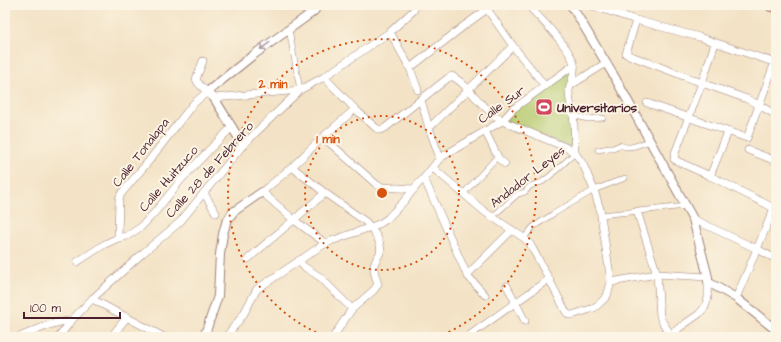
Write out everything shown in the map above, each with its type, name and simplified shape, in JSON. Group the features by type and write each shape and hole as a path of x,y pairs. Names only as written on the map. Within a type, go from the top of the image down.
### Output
{"street":[{"path":"207,92 252,56 314,11 318,5"},
{"name":"Calle 28 de Febrero","path":"58,337 92,299 180,222 243,145 300,90 324,77 390,32 413,11 416,5"},
{"path":"528,5 561,42 571,57 574,65 574,72 569,91 575,153"},
{"path":"571,5 606,63 694,219 708,280 708,298 705,306 699,314 679,328 671,336 660,316 657,274 637,211"},
{"path":"590,5 636,20 699,37 775,63 747,138 647,103"},
{"path":"410,68 490,7 513,46 545,86"},
{"path":"636,20 626,54 747,99 776,114"},
{"path":"214,98 300,90 289,29"},
{"path":"390,32 410,68 418,90"},
{"path":"715,43 674,159 775,206 736,298"},
{"path":"429,128 513,46"},
{"path":"203,61 196,79 198,83 214,98 243,145"},
{"path":"571,85 606,63"},
{"name":"Calle Sur","path":"440,158 502,121 513,109 574,65"},
{"path":"324,77 355,109 380,130 452,76 456,78 495,117 566,147 575,153 583,164 600,209 611,282 607,296 594,308 569,315 530,244 524,238 484,212 433,168"},
{"name":"Calle Tonalapa","path":"118,238 119,199 121,194 148,162 188,109 207,92"},
{"path":"226,337 243,315 257,289 325,243 381,223 388,218 433,168 440,158 421,100"},
{"path":"204,337 218,296 220,254 223,234 226,223 233,212 262,192 292,167 355,109"},
{"path":"572,115 588,119 602,118"},
{"name":"Calle Huitzuco","path":"77,262 105,244 127,236 141,227 185,176 232,127"},
{"path":"485,131 497,157 505,164"},
{"path":"710,176 728,132"},
{"path":"323,137 377,184 383,187 414,189"},
{"path":"598,150 613,148 620,145 624,148 630,147 650,141"},
{"path":"748,150 776,161"},
{"name":"Andador Leyes","path":"492,217 518,194 525,192 530,186 542,182 550,176 575,153"},
{"path":"463,194 497,157"},
{"path":"292,167 366,222 371,227 380,244 380,252 374,265 374,271 378,284 374,290 352,309 334,337"},
{"path":"424,178 466,275 485,295"},
{"path":"524,238 533,227 594,190 625,178"},
{"path":"204,192 216,213"},
{"path":"262,192 294,220 325,243"},
{"path":"248,259 325,193"},
{"path":"601,215 686,206"},
{"path":"694,219 776,259"},
{"path":"466,275 512,230"},
{"path":"299,260 303,266 320,277 352,309"},
{"path":"611,282 657,274 708,280 736,298 776,330"},
{"path":"467,337 549,279"},
{"path":"507,286 525,322"},
{"path":"92,299 164,337"},
{"path":"110,337 127,317"},
{"path":"19,337 56,322 71,321"}],"green space":[{"name":"Universitarios","path":"572,69 570,116 572,148 505,121 516,109"}],"building":[{"path":"763,5 775,5 774,12 768,11"}],"place":[{"name":"Universitarios","path":"544,107"}]}
